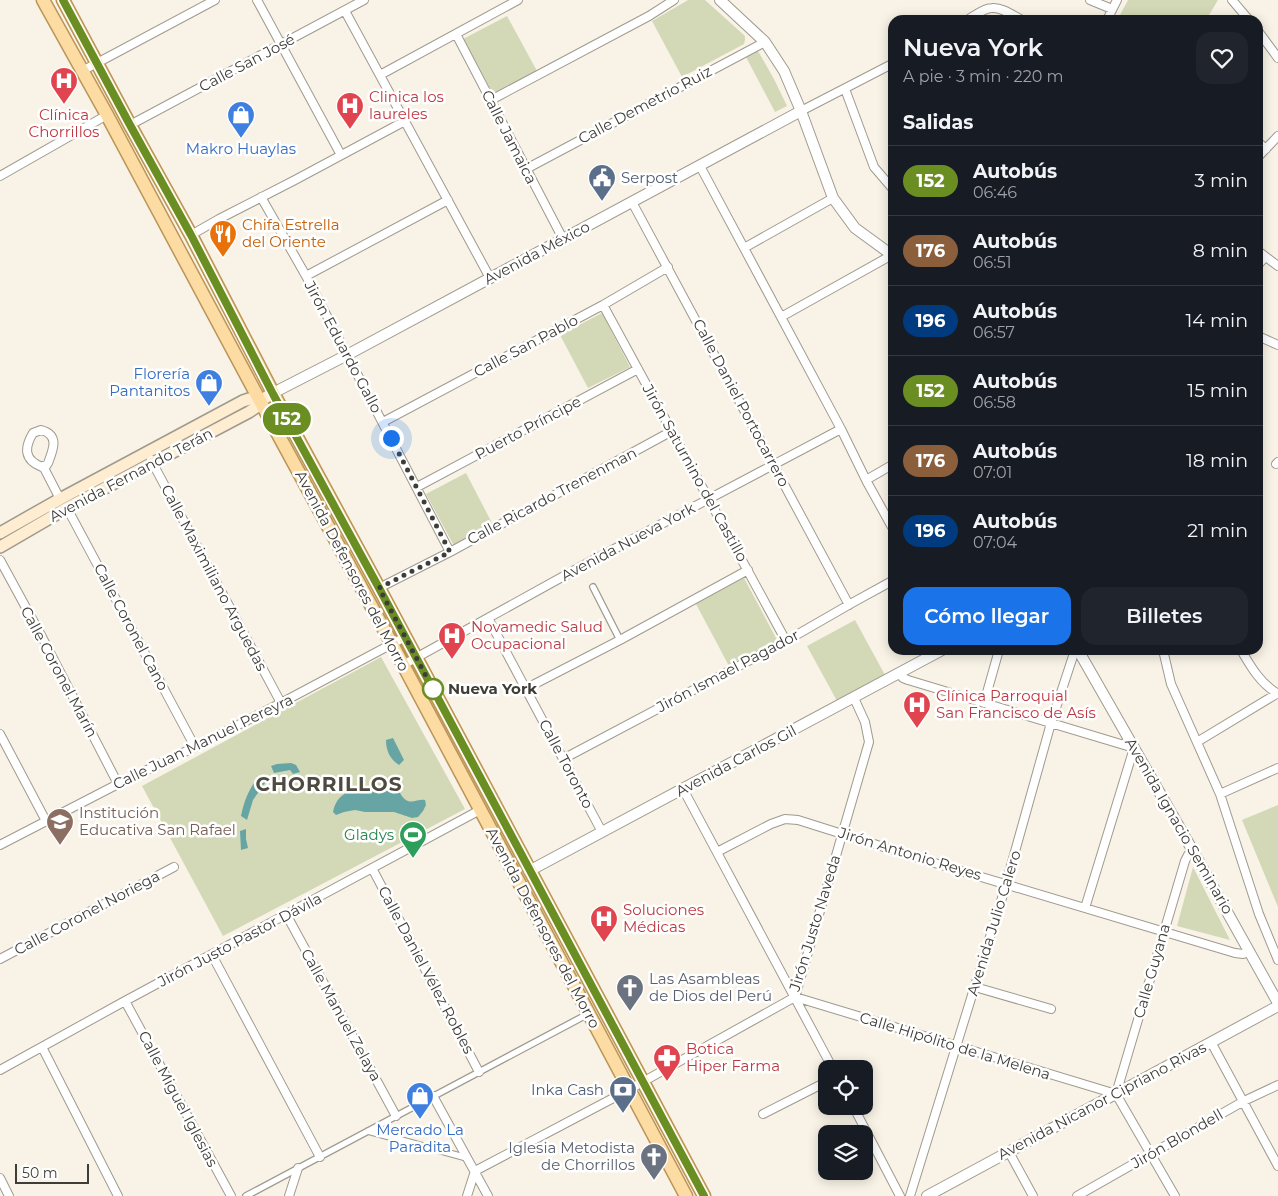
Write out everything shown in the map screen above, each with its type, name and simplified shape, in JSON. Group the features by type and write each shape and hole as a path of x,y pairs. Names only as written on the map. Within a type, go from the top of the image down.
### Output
{"main road":[{"name":"Avenida Defensores del Morro","path":"43,0 392,644 686,1196"},
{"name":"Avenida Defensores del Morro","path":"63,0 191,235 273,394 379,588 704,1196"},
{"name":"Avenida Fernando Terán","path":"0,533 153,463 256,408 260,401 273,394"},
{"name":"Avenida Fernando Terán","path":"0,547 64,503 147,452 243,401 249,399 260,401"}],"street":[{"path":"82,71 215,0"},
{"path":"257,0 340,155"},
{"name":"Calle San José","path":"130,125 364,0"},
{"path":"380,75 518,0"},
{"path":"491,100 649,16 674,0"},
{"path":"720,0 765,42 784,71 833,198 855,228 888,252"},
{"path":"1090,0 1112,9"},
{"path":"1109,15 1117,0"},
{"path":"1235,1 1245,15"},
{"path":"976,15 993,8 1004,10 1013,15"},
{"path":"345,10 490,278"},
{"name":"Calle Jamaica","path":"456,34 563,239"},
{"path":"1263,38 1278,58"},
{"name":"Calle Demetrio Ruiz","path":"526,169 765,42"},
{"path":"801,111 888,66"},
{"path":"844,88 874,167 888,181"},
{"name":"Avenida México","path":"273,394 801,111"},
{"path":"0,176 107,115"},
{"path":"191,235 405,120"},
{"path":"1263,152 1278,136"},
{"path":"700,166 888,520"},
{"name":"Jirón Eduardo Gallo","path":"261,197 306,276 450,552"},
{"path":"744,248 833,198"},
{"path":"306,276 448,200"},
{"name":"Calle Daniel Portocarrero","path":"632,202 849,604"},
{"path":"780,316 888,257"},
{"path":"1263,259 1265,257 1278,266"},
{"name":"Calle San Pablo","path":"383,422 603,305 668,267"},
{"name":"Jirón Saturnino del Castillo","path":"603,305 786,641"},
{"path":"1263,338 1278,345"},
{"name":"Puerto Príncipe","path":"417,487 638,369"},
{"name":"Avenida Nueva York","path":"403,665 841,429"},
{"path":"41,430 52,436 54,444 48,463 43,466 31,460 27,452 32,436 41,430"},
{"name":"Calle Ricardo Trenenman","path":"379,588 450,552 672,432"},
{"name":"Calle Maximiliano Arguedas","path":"147,452 281,703"},
{"name":"Calle Coronel Cano","path":"43,466 195,747"},
{"path":"866,481 888,467"},
{"name":"Calle Coronel Marín","path":"0,560 118,784"},
{"path":"525,689 748,570"},
{"name":"Jirón Ismael Pagador","path":"563,759 786,641 888,583"},
{"path":"593,588 620,640"},
{"name":"Calle Toronto","path":"488,618 602,832"},
{"name":"Calle Juan Manuel Pereyra","path":"0,845 281,703 405,637"},
{"name":"Avenida Carlos Gil","path":"529,871 932,655"},
{"path":"984,704 998,655"},
{"name":"Avenida Julio Calero","path":"910,1196 1074,655"},
{"name":"Avenida Ignacio Seminario","path":"1079,655 1193,850 1278,1005"},
{"path":"1164,655 1171,684 1220,794 1259,914 1278,960"},
{"path":"1197,742 1278,693 1260,680 1244,655"},
{"path":"898,673 908,680 1134,748 1085,908"},
{"name":"Jirón Justo Naveda","path":"475,1172 794,997 869,742 865,722 854,698"},
{"path":"0,734 46,822"},
{"path":"1220,794 1278,768"},
{"path":"683,789 828,1060"},
{"name":"Jirón Justo Pastor Dávila","path":"0,1070 480,810"},
{"name":"Jirón Antonio Reyes","path":"717,852 771,824 785,820 798,820 1235,953 1243,954 1250,952"},
{"name":"Calle Guyana","path":"1116,1094 1185,861 1193,850"},
{"name":"Calle Coronel Noriega","path":"0,959 174,866"},
{"name":"Calle Daniel Vélez Robles","path":"372,868 479,1072"},
{"name":"Calle Manuel Zelaya","path":"286,914 396,1116"},
{"path":"212,955 320,1157"},
{"path":"975,987 1051,1009"},
{"name":"Calle Hipólito de la Melena","path":"794,997 1116,1094"},
{"name":"Calle Miguel Iglesias","path":"125,1001 231,1196"},
{"name":"Avenida Nicanor Cipriano Rivas","path":"926,1196 1278,1005"},
{"path":"246,1196 588,1014"},
{"path":"1211,1042 1278,1166"},
{"path":"42,1047 116,1194"},
{"name":"Jirón Blondell","path":"1077,1196 1244,1101 1278,1085"},
{"path":"763,1114 818,1086"},
{"path":"1116,1094 1174,1196"},
{"path":"433,1096 488,1196"},
{"path":"858,1115 900,1196"},
{"path":"368,1131 467,1158"},
{"path":"1009,1152 1033,1196"},
{"path":"289,1196 298,1168"},
{"path":"467,1196 475,1172"},
{"path":"0,1178 9,1196"}],"green space":[{"path":"688,0 705,0 745,36 745,40 744,44 682,77 652,21"},
{"path":"1128,0 1218,0 1209,15 1120,15"},
{"path":"507,16 537,71 493,94 463,39"},
{"path":"758,51 787,106 775,112 746,57"},
{"path":"602,313 630,367 588,388 560,335"},
{"path":"466,473 493,525 454,546 426,494"},
{"path":"744,578 777,640 729,666 696,604"},
{"path":"855,620 885,675 837,701 807,646"},
{"path":"381,657 465,809 223,936 142,786"},
{"path":"1278,805 1278,907 1242,820"},
{"path":"1193,867 1230,940 1177,926"}],"water":[{"path":"393,738 404,760 399,765 393,760 387,748 386,740"},
{"path":"291,763 296,765 300,772 293,774 290,770 274,773 271,766 277,764"},
{"path":"258,777 267,780 253,800 247,820 241,816 242,811 249,791"},
{"path":"388,785 396,787 408,801 425,800 426,805 418,817 412,818 394,812 355,810 336,815 333,812 339,798 344,794 356,790 377,789"},
{"path":"246,829 248,848 241,850 240,831"}],"bus line":[{"name":"152","path":"63,0 191,235 273,394 379,588 704,1196"}],"place":[{"name":"Clínica Chorrillos","path":"64,105"},
{"name":"Clinica los laureles","path":"350,130"},
{"name":"Makro Huaylas","path":"241,139"},
{"name":"Serpost","path":"602,202"},
{"name":"Chifa Estrella del Oriente","path":"223,258"},
{"name":"Florería Pantanitos","path":"209,407"},
{"name":"Novamedic Salud Ocupacional","path":"452,660"},
{"name":"Nueva York","path":"433,689"},
{"name":"Clínica Parroquial San Francisco de Asís","path":"917,729"},
{"name":"Institución Educativa San Rafael","path":"60,846"},
{"name":"Gladys","path":"413,859"},
{"name":"Soluciones Médicas","path":"604,943"},
{"name":"Las Asambleas de Dios del Perú","path":"630,1012"},
{"name":"Botica Hiper Farma","path":"667,1082"},
{"name":"Inka Cash","path":"623,1114"},
{"name":"Mercado La Paradita","path":"420,1120"},
{"name":"Iglesia Metodista de Chorrillos","path":"654,1181"}],"district":[{"name":"CHORRILLOS","path":"329,784"}],"route":[{"path":"391,438 450,552 379,588 433,689"}]}
